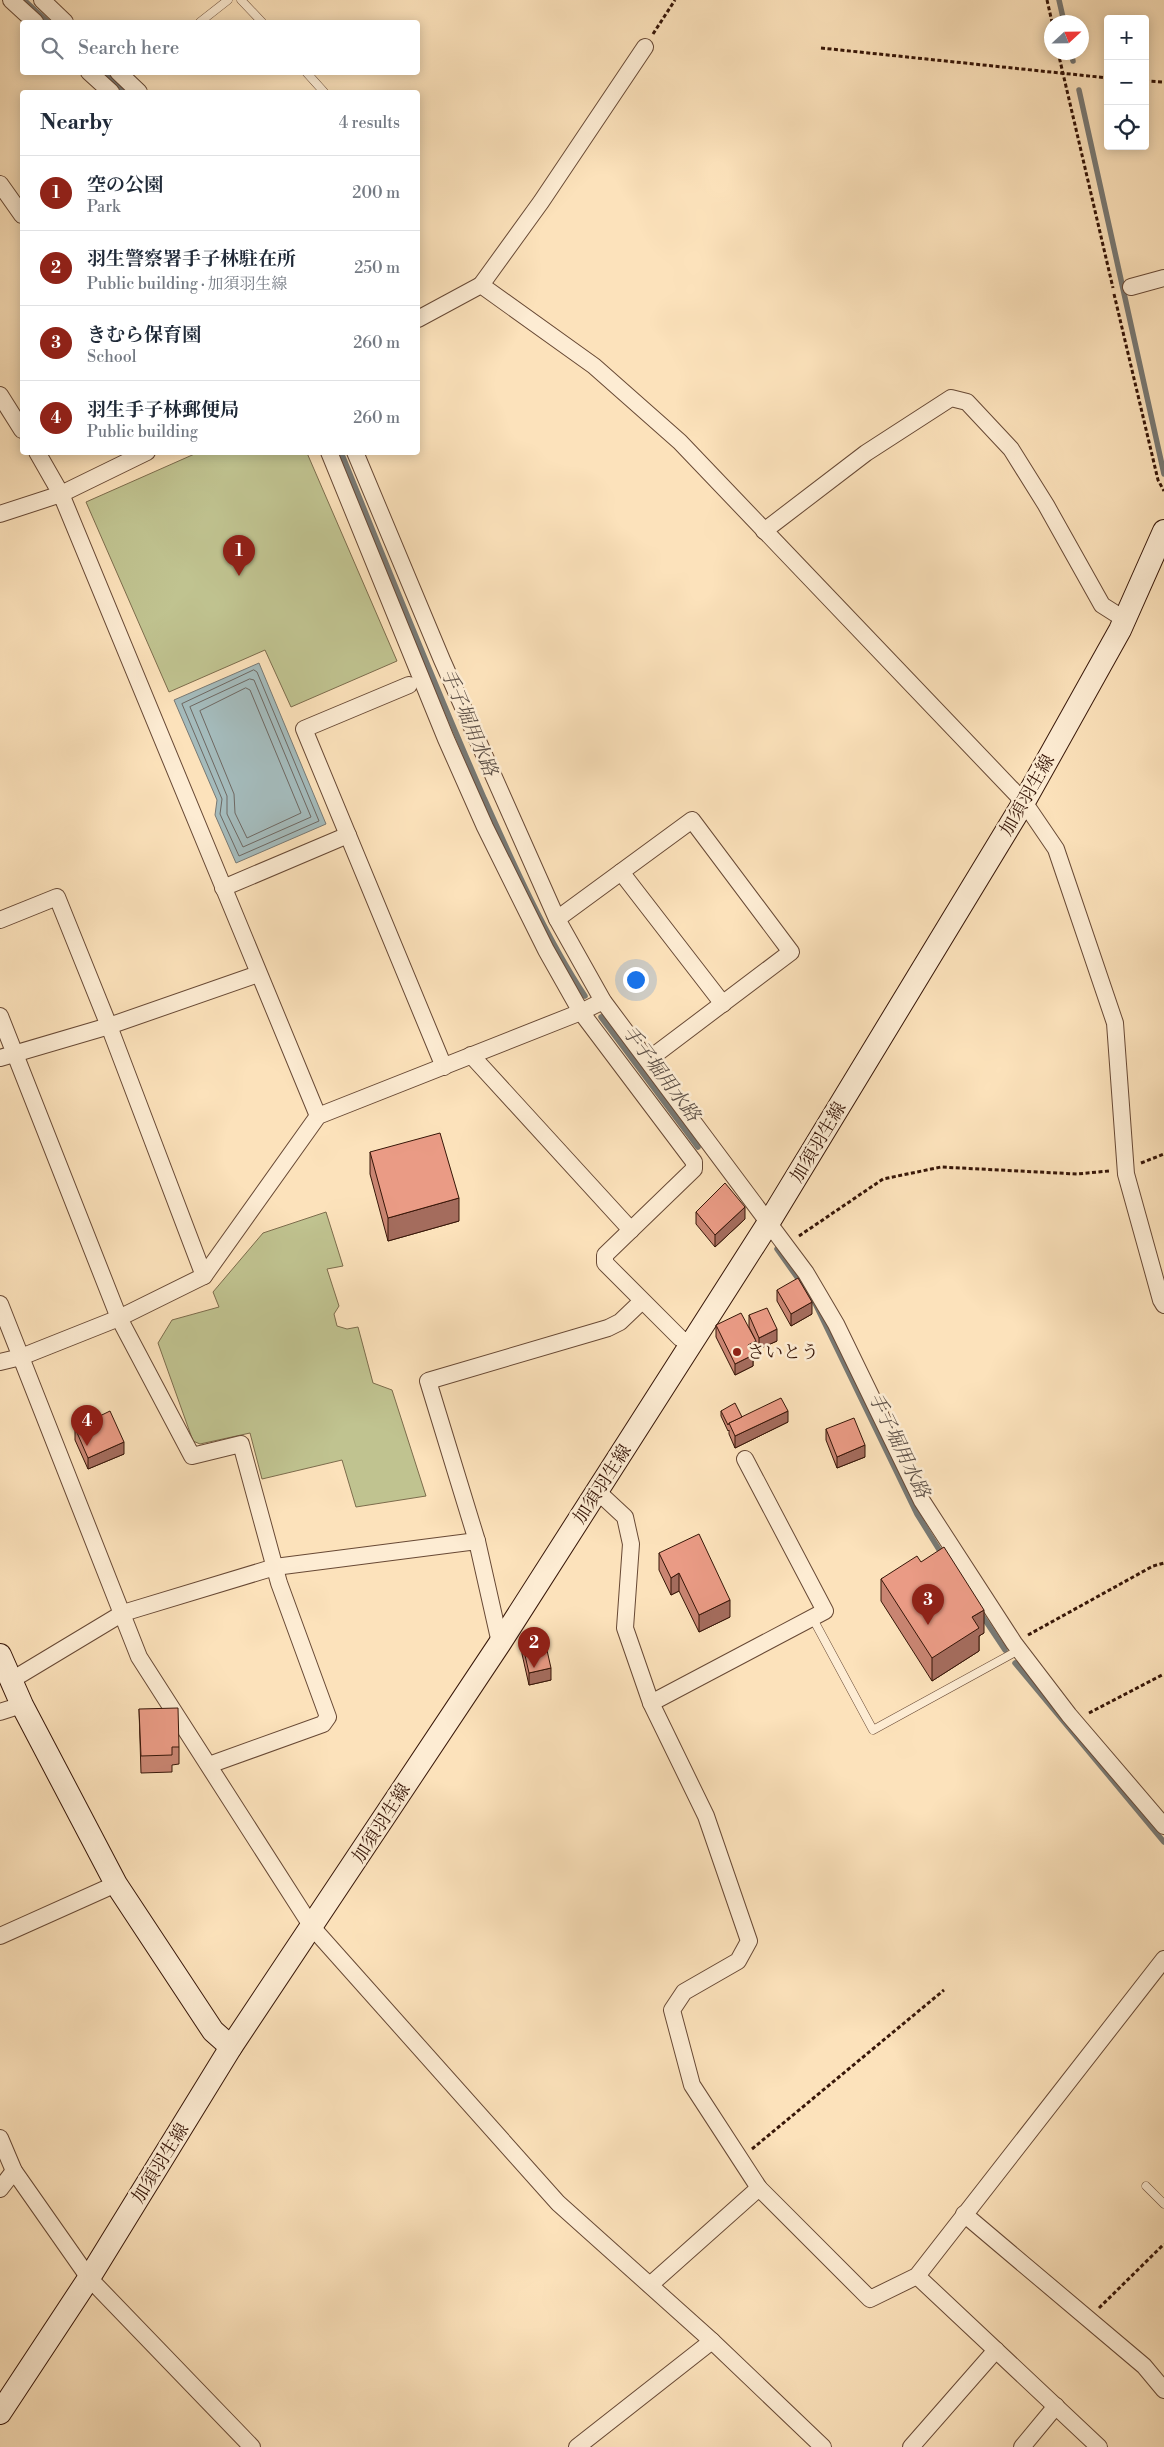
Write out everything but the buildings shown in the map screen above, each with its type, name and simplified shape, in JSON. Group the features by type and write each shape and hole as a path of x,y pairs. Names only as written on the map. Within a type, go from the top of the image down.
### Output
{"main road":[{"name":"加須羽生線","path":"0,2413 89,2278 231,2047 500,1643 769,1222 1024,802 1124,619 1164,531"},
{"path":"0,1655 22,1705 116,1884 213,2031 231,2047"}],"street":[{"path":"11,0 33,20"},
{"path":"42,0 63,20"},
{"path":"420,318 481,285 541,202 645,47"},
{"path":"92,75 109,90"},
{"path":"127,75 138,90"},
{"path":"0,184 20,212"},
{"path":"1131,287 1164,278"},
{"path":"481,285 594,366 680,442 1024,802 1056,849 1116,1023 1126,1170 1161,1300 1164,1304"},
{"path":"0,395 20,427"},
{"path":"764,531 866,453 951,398 966,402 1011,449 1046,505 1102,605 1124,619"},
{"path":"39,455 57,483 318,1116"},
{"path":"0,514 61,494 142,455"},
{"path":"330,455 446,739 485,826 559,976 581,1012 694,1162 694,1169 605,1255 604,1263 680,1338 691,1344"},
{"path":"356,455 442,660 557,919 603,1001 806,1273 836,1324 922,1501 1017,1646 1076,1723 1164,1826"},
{"path":"409,685 304,729 444,1067"},
{"path":"557,919 692,820 791,952 648,1060"},
{"path":"223,888 348,835"},
{"path":"621,872 723,1004"},
{"path":"0,920 57,897 109,1026 204,1276"},
{"path":"7,1056 109,1026 258,974"},
{"path":"0,1362 21,1356 119,1318 204,1276 318,1116 581,1012 603,1001"},
{"path":"0,1016 7,1056 119,1318 192,1456 241,1444 278,1583 328,1717 323,1724 209,1765"},
{"path":"471,1055 631,1230"},
{"path":"500,1643 477,1541 428,1381 608,1328 620,1322 642,1301"},
{"path":"0,1304 139,1657 312,1928 558,2203 712,2341 823,2447"},
{"path":"651,1703 825,1610 745,1459"},
{"path":"597,1491 625,1518 631,1544 625,1628 651,1703 706,1816 749,1941 738,1961 684,1992 672,2010 692,2085 759,2188 870,2299 917,2276 1164,1959"},
{"path":"10,1681 123,1613 275,1567 477,1541"},
{"path":"0,1712 22,1705"},
{"path":"0,1936 116,1884"},
{"path":"0,2138 14,2171 89,2278 252,2447"},
{"path":"0,2189 14,2171"},
{"path":"650,2285 759,2188"},
{"path":"964,2214 1144,2366 1164,2390"},
{"path":"917,2276 1099,2447"},
{"path":"577,2447 712,2341"},
{"path":"911,2447 996,2350"},
{"path":"1022,2447 1056,2406"}],"lane":[{"path":"203,20 228,0"},
{"path":"242,0 260,20"},
{"path":"309,75 322,90"},
{"path":"812,1618 873,1730 1017,1646"},
{"path":"1146,2186 1164,2204"}],"path":[{"path":"645,47 675,0"},
{"path":"1047,0 1050,15"},
{"path":"821,48 1063,75 1104,78"},
{"path":"1060,60 1158,480 1164,491"},
{"path":"1149,81 1164,82"},
{"path":"786,1245 883,1180 941,1167 1076,1174 1126,1170 1164,1154"},
{"path":"1017,1646 1107,1591 1153,1566 1164,1563"},
{"path":"1076,1723 1095,1709 1164,1674"},
{"path":"740,2159 944,1990"},
{"path":"1087,2318 1164,2244"}],"green space":[{"path":"192,455 308,455 397,661 291,707 265,650 169,692 86,502"},
{"path":"326,1212 343,1266 327,1269 339,1306 334,1314 337,1326 347,1329 358,1327 373,1383 392,1390 426,1496 356,1507 342,1460 262,1479 250,1433 200,1444 193,1441 158,1343 172,1320 219,1307 213,1292 263,1233"}],"water":[{"path":"259,663 326,824 236,863 215,815 217,800 174,700"}],"waterway":[{"name":"手子堀用水路","path":"24,0 46,20"},
{"path":"1059,0 1062,15"},
{"name":"手子堀用水路","path":"105,75 122,90"},
{"path":"1079,90 1164,474"},
{"name":"手子堀用水路","path":"342,455 429,669 495,823 544,925 585,996"},
{"name":"手子堀用水路","path":"601,1017 698,1147"},
{"name":"手子堀用水路","path":"777,1249 814,1301 917,1514 943,1556"},
{"name":"手子堀用水路","path":"981,1614 1005,1650"},
{"name":"手子堀用水路","path":"1015,1663 1164,1842"}],"place":[{"name":"空の公園","path":"239,576"},
{"name":"さいとう","path":"737,1352"},
{"name":"羽生手子林郵便局","path":"87,1446"},
{"name":"きむら保育園","path":"928,1625"},
{"name":"羽生警察署手子林駐在所","path":"534,1668"}]}
